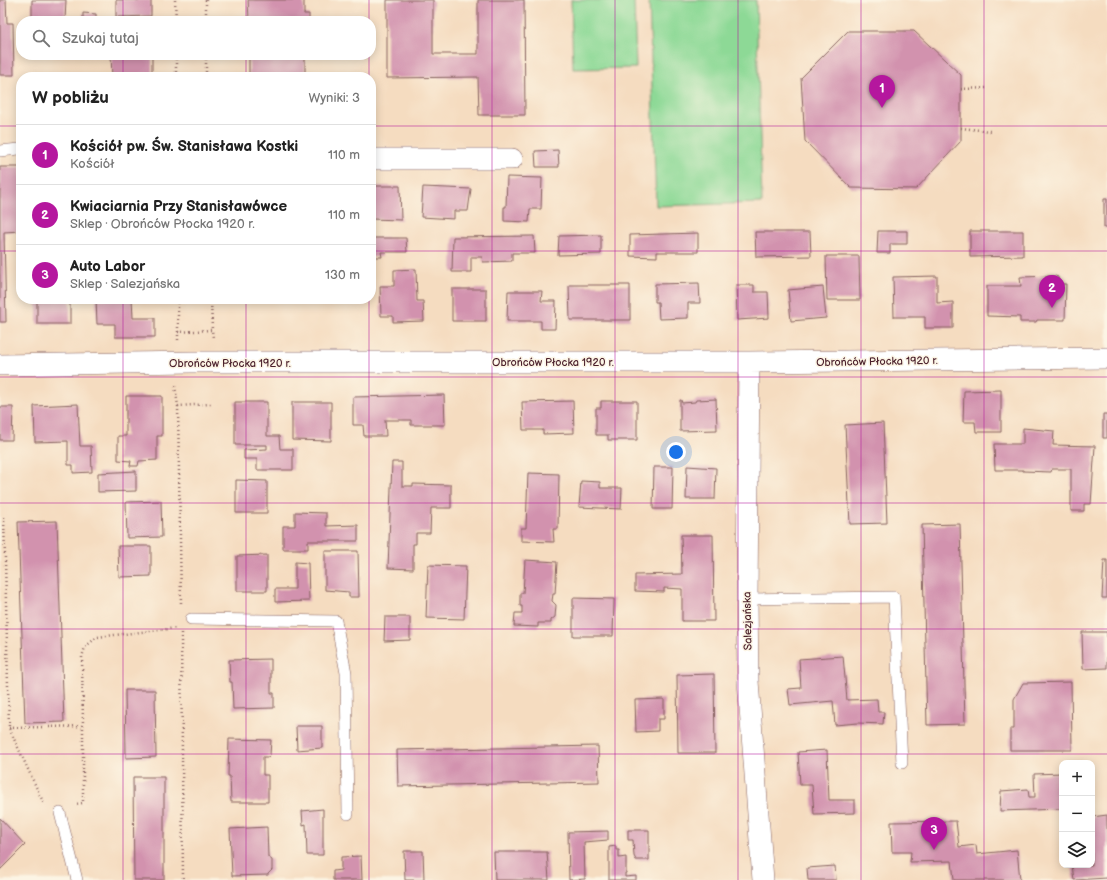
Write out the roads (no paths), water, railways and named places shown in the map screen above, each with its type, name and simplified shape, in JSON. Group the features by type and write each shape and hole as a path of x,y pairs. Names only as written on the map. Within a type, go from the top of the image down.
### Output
{"street":[{"path":"376,159 512,159"},
{"name":"Obrońców Płocka 1920 r.","path":"0,365 228,362 749,362 1107,358"},
{"name":"Salezjańska","path":"749,362 747,599 748,681 763,880"}],"lane":[{"path":"0,151 16,149"},
{"path":"747,599 894,597 902,763"},
{"path":"191,619 336,621 346,673 348,814"},
{"path":"60,813 77,880"}],"place":[{"name":"Kościół pw. Św. Stanisława Kostki","path":"882,108"},
{"name":"Kwiaciarnia Przy Stanisławówce","path":"1052,308"},
{"name":"Auto Labor","path":"934,850"}]}
